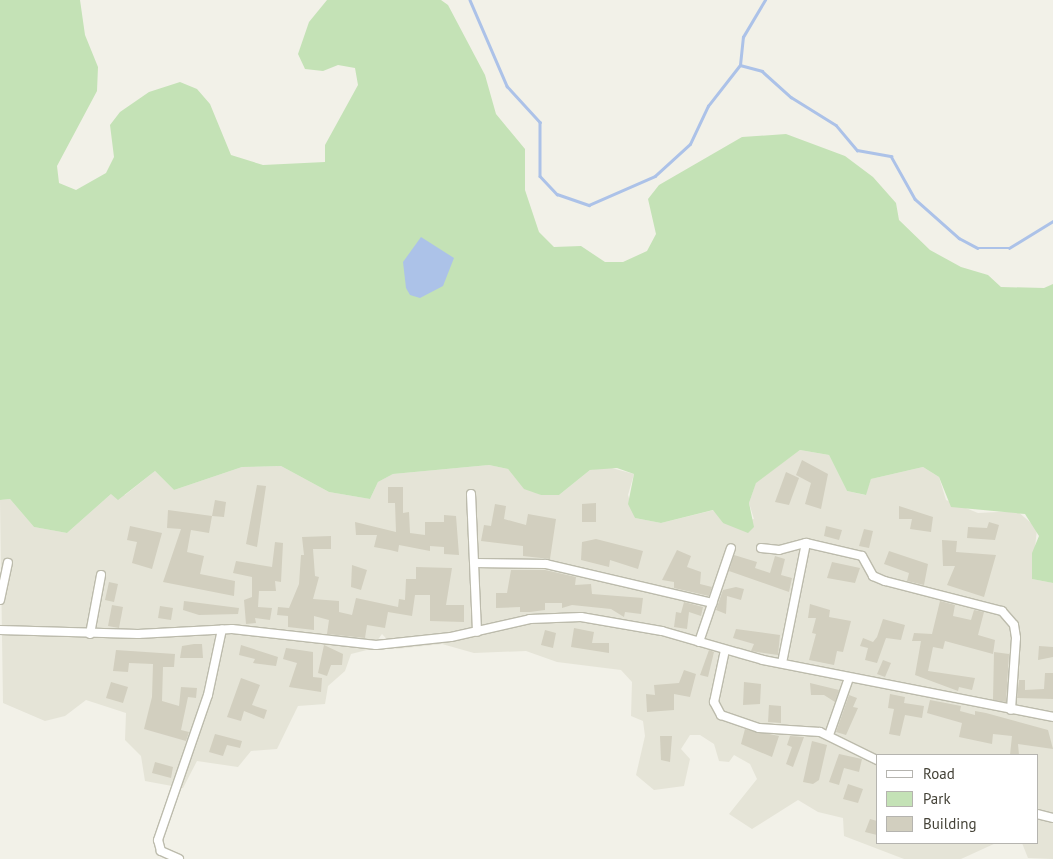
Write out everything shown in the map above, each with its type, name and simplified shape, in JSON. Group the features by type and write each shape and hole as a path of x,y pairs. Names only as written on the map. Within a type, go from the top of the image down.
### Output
{"street":[{"path":"471,494 476,632"},
{"path":"782,663 806,543"},
{"path":"761,548 780,550 806,543 862,556 873,576 885,581 1008,616 1016,638 1011,710"},
{"path":"699,642 731,548"},
{"path":"0,600 8,563"},
{"path":"475,563 546,564 712,603"},
{"path":"90,634 102,575"},
{"path":"0,630 90,634 222,629 376,645 476,632 530,619 582,617 699,642 725,650 849,678 1053,717"},
{"path":"178,859 161,851 158,840 208,695 222,629"},
{"path":"725,650 714,702 721,715 759,728 829,735 876,759"},
{"path":"829,735 849,678"},
{"path":"1038,814 1053,818"}],"shaded area":[{"path":"800,450 829,455 847,491 865,495 871,479 923,467 939,477 946,500 978,513 1017,511 1037,528 1032,579 1053,583 1053,859 1028,858 1022,844 1038,844 1038,754 876,754 876,844 994,844 961,859 904,859 844,836 843,818 818,812 798,800 752,829 729,814 757,779 750,764 734,755 729,762 719,761 714,744 700,735 690,735 681,749 690,759 684,786 654,790 636,775 645,736 643,721 631,716 632,682 621,670 557,662 526,651 474,653 442,644 396,649 382,634 371,649 351,654 345,671 328,686 325,704 298,706 277,749 251,751 238,767 197,761 183,788 145,781 141,756 125,740 126,713 86,700 65,716 45,721 3,703 0,500 10,499 34,527 67,533 111,494 125,495 155,471 174,490 242,467 281,466 329,492 370,499 378,482 393,474 489,465 508,469 519,482 541,495 559,495 590,470 608,467 634,474 628,495 635,518 661,523 714,510 723,523 754,519 749,503 756,482"}],"green space":[{"path":"0,0 80,0 85,35 98,67 97,91 57,166 59,183 76,190 106,173 114,157 110,125 120,112 149,92 180,82 197,89 210,104 231,155 263,165 325,162 325,145 358,85 355,68 338,65 323,71 305,69 298,54 309,22 327,0 441,0 448,5 485,75 496,114 525,149 525,190 539,232 554,247 581,246 605,262 623,262 647,251 656,234 648,199 659,185 742,137 786,134 845,156 873,177 896,203 899,220 930,250 961,267 988,275 1001,287 1044,288 1053,284 1053,583 1032,579 1032,553 1039,536 1025,514 951,507 939,477 923,467 871,479 866,495 847,491 829,455 800,450 756,483 749,503 754,527 748,533 723,523 713,510 661,523 635,518 628,504 634,474 617,468 590,470 559,495 541,495 524,489 508,469 489,465 393,474 378,482 370,499 329,492 281,466 242,467 174,490 155,471 118,500 111,494 67,533 34,527 10,499 0,500"}],"water":[{"path":"421,237 454,258 443,286 420,298 410,295 406,288 403,262"}],"building":[{"path":"802,460 828,474 821,509 805,504 811,483 796,475"},
{"path":"786,472 799,478 789,505 775,502"},
{"path":"257,485 266,486 257,547 246,544"},
{"path":"388,487 403,487 403,513 409,512 410,533 425,535 425,522 444,522 444,515 456,516 459,555 444,554 444,547 430,546 430,551 399,545 398,552 374,547 377,535 356,535 355,522 396,532 395,503 388,503"},
{"path":"215,500 226,502 224,517 212,516"},
{"path":"596,503 596,522 582,522 582,504"},
{"path":"495,504 506,506 504,519 526,525 528,514 556,519 550,559 523,556 523,546 481,541 484,525 491,526"},
{"path":"899,506 933,517 931,532 910,529 912,519 899,519"},
{"path":"168,510 212,516 209,533 191,530 187,552 204,556 200,574 235,581 234,596 163,582 181,529 167,528"},
{"path":"989,522 999,525 995,540 967,538 968,527 987,528"},
{"path":"130,526 162,533 152,569 132,563 137,542 127,540"},
{"path":"826,526 842,530 839,540 824,536"},
{"path":"864,529 873,531 869,548 859,546"},
{"path":"331,536 331,549 313,549 315,576 319,577 313,599 339,601 339,612 352,615 356,598 398,607 399,599 405,600 406,579 416,579 416,567 452,568 446,605 464,605 464,622 430,621 430,595 415,595 412,616 388,612 385,628 367,625 365,638 327,634 329,620 314,616 314,630 288,627 288,616 277,615 278,607 289,608 299,584 301,555 304,555 302,537"},
{"path":"596,539 643,551 638,569 610,560 609,567 581,560 582,542"},
{"path":"942,540 957,541 956,552 996,555 984,597 947,585 955,566 943,566"},
{"path":"275,542 283,543 281,582 275,581 276,591 259,591 258,607 272,608 270,620 255,618 256,623 246,624 244,600 252,597 252,577 233,573 236,561 272,567"},
{"path":"677,550 691,556 687,567 701,572 700,584 712,587 709,596 674,588 674,582 662,580"},
{"path":"889,551 928,564 924,585 907,581 909,573 884,564"},
{"path":"734,555 757,562 755,568 770,573 775,556 785,559 781,575 792,578 789,592 729,571"},
{"path":"832,562 860,568 855,583 827,578"},
{"path":"352,565 367,570 361,590 351,587"},
{"path":"511,570 545,570 576,577 575,585 591,584 592,594 643,598 641,614 625,612 624,617 611,609 572,605 562,608 562,603 545,603 545,610 530,612 520,612 520,607 496,608 496,593 507,593"},
{"path":"109,582 118,584 114,602 105,600"},
{"path":"736,587 744,589 741,600 727,596 726,614 716,610 723,590"},
{"path":"184,601 239,608 238,614 199,615 183,610"},
{"path":"940,601 955,605 953,616 971,620 974,610 984,612 978,635 995,640 993,654 945,641 943,649 933,647 928,671 975,678 972,690 959,687 958,691 915,675 921,641 912,641 914,633 932,634"},
{"path":"684,602 703,607 701,616 689,612 687,629 674,627 676,612 681,613"},
{"path":"810,604 830,610 829,617 851,621 843,652 837,651 834,665 809,660 816,634 812,633 816,618 808,618"},
{"path":"112,605 123,607 119,628 108,626"},
{"path":"160,606 173,608 171,620 158,618"},
{"path":"883,619 905,625 901,640 886,638 877,663 865,660 868,648 860,646 863,638 873,642 877,637"},
{"path":"574,628 594,632 592,643 609,643 609,653 571,647"},
{"path":"736,629 780,635 778,655 751,651 754,644 733,638"},
{"path":"545,630 556,633 553,648 541,645"},
{"path":"202,644 203,658 180,658 182,646"},
{"path":"241,645 278,657 276,666 253,663 255,659 239,655"},
{"path":"324,645 343,654 342,665 331,665 327,676 318,673"},
{"path":"1039,646 1053,647 1053,657 1038,660"},
{"path":"286,648 313,652 313,677 322,678 321,692 289,687 297,663 283,659"},
{"path":"116,650 175,654 174,667 163,667 162,701 179,706 181,687 197,688 196,698 188,697 181,730 189,732 186,741 144,729 152,697 153,664 129,663 128,672 113,671"},
{"path":"709,650 714,652 708,677 700,675"},
{"path":"994,652 1009,654 1006,702 993,700"},
{"path":"883,660 891,663 885,677 877,674"},
{"path":"684,670 696,674 690,697 674,694 674,710 647,712 646,694 655,695 654,685 679,683"},
{"path":"1045,673 1053,673 1053,699 1017,698 1019,680 1025,680 1025,690 1044,689"},
{"path":"241,678 260,685 252,705 267,710 264,719 244,711 241,721 227,717"},
{"path":"111,682 128,687 123,703 106,698"},
{"path":"744,682 761,684 760,704 743,705"},
{"path":"810,683 839,690 835,702 824,695 811,695"},
{"path":"890,694 905,697 904,703 924,706 922,718 905,715 900,736 889,734 894,709 888,708"},
{"path":"849,695 857,698 853,707 858,708 846,735 836,732"},
{"path":"930,700 961,706 960,711 975,715 975,711 986,713 1048,730 1053,749 1018,744 1019,754 1010,754 1012,736 993,734 992,744 959,737 962,723 927,713"},
{"path":"769,705 781,706 781,723 768,722"},
{"path":"745,729 779,736 772,757 741,744"},
{"path":"215,734 242,741 240,748 227,745 223,756 209,752"},
{"path":"660,736 672,736 670,762 661,760"},
{"path":"790,736 804,737 793,767 786,764 792,747 787,745"},
{"path":"812,741 827,745 819,780 813,784 803,782"},
{"path":"839,754 862,759 859,772 844,768 839,785 829,782"},
{"path":"155,762 173,767 171,778 152,773"},
{"path":"848,784 863,789 858,803 843,799"},
{"path":"870,819 876,821 876,835 865,832"}],"waterway":[{"path":"470,0 507,86 540,122 540,176 557,194 589,205 655,176 690,144 708,106 740,65 762,71 791,97 836,125 857,150 891,156 915,199 959,238 978,248 1009,248 1053,221"},
{"path":"740,65 743,37 765,0"}]}
